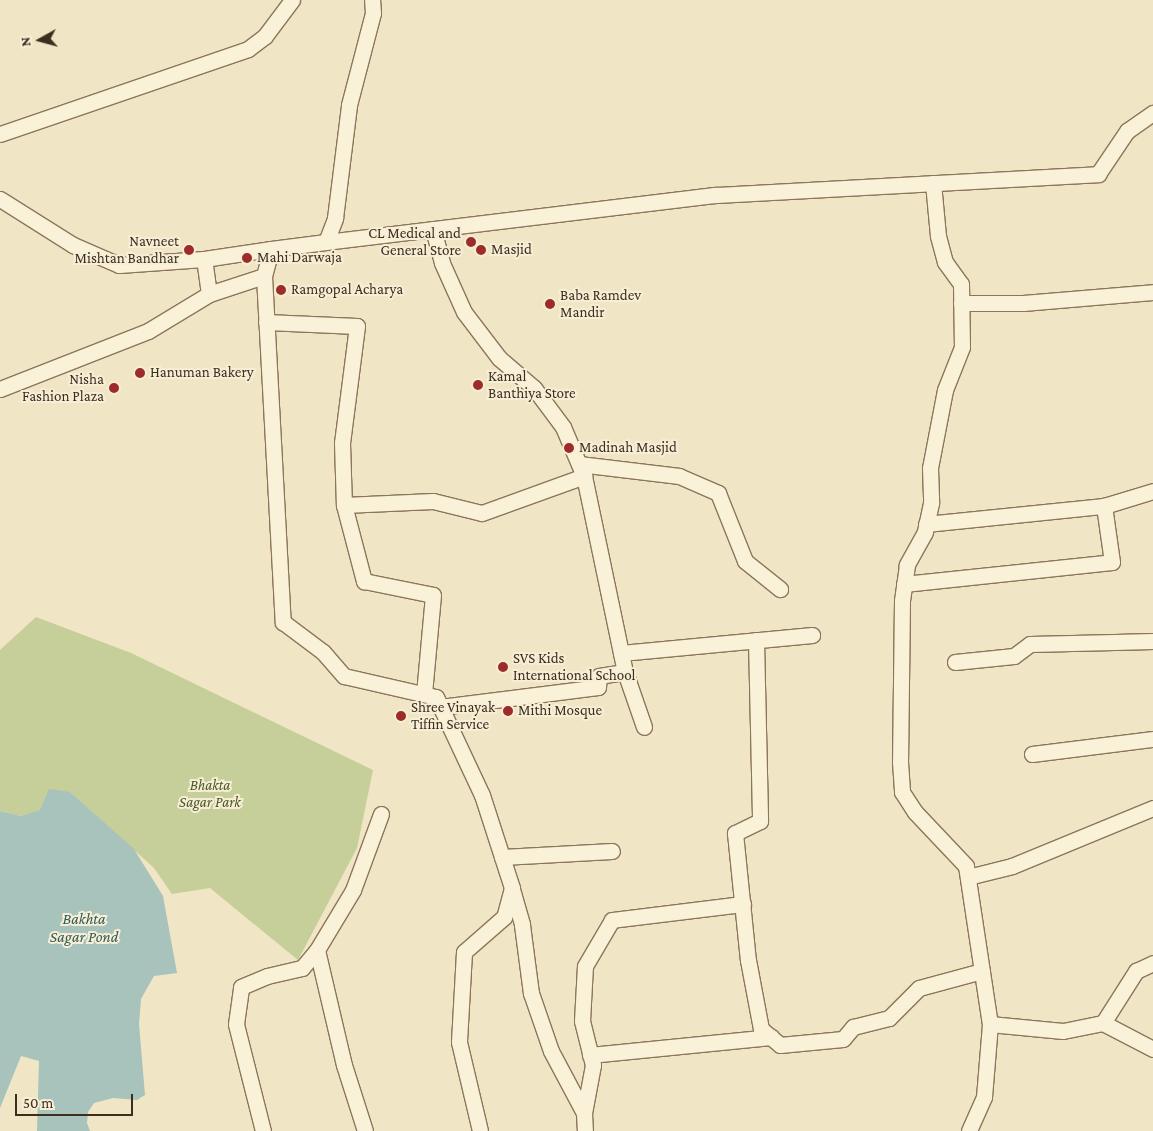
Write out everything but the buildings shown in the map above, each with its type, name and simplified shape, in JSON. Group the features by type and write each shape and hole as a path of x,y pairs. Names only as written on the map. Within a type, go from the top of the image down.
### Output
{"street":[{"path":"0,134 248,48 265,36 292,0"},
{"path":"326,242 334,218 349,106 373,13 372,0"},
{"path":"0,199 73,245 119,265 204,259 326,242 715,195 1098,174 1127,131 1153,113"},
{"path":"933,183 938,236 945,262 961,284 962,347 945,390 930,468 931,503 926,524 907,565 904,584 898,686 902,792 915,812 966,866 990,1024 984,1097 969,1131"},
{"path":"433,230 442,262 464,312 499,358 534,388 563,427 582,470 621,653 644,727"},
{"path":"271,249 264,276 283,622 323,652 344,676 436,697 482,795 522,925 531,993 551,1051 584,1113"},
{"path":"204,259 209,294"},
{"path":"0,389 148,331 209,294 264,276"},
{"path":"962,303 1023,303 1153,292"},
{"path":"266,322 357,326 342,443 344,505 364,581 433,595 424,694"},
{"path":"344,505 433,501 482,513 582,470 679,476 718,493 745,561 780,589"},
{"path":"926,524 1104,506 1153,491"},
{"path":"904,584 1112,562 1104,506"},
{"path":"621,653 812,635"},
{"path":"756,640 760,821 735,833 742,904 761,1029 780,1045 843,1039 853,1027 889,1018 919,988 982,971"},
{"path":"955,662 1014,656 1030,644 1153,641"},
{"path":"440,706 598,687 599,676 626,672"},
{"path":"1032,754 1153,739"},
{"path":"968,877 1012,866 1153,808"},
{"path":"263,1131 236,1024 241,987 267,976 302,968 317,950 353,890 381,814"},
{"path":"502,857 612,852"},
{"path":"480,1131 459,1042 464,952 504,917 512,888"},
{"path":"586,1131 584,1113 593,1065 582,1022 586,966 612,920 742,904"},
{"path":"317,950 344,1065 365,1131"},
{"path":"1103,1023 1136,970 1153,963"},
{"path":"990,1024 1063,1031 1103,1023 1153,1049"},
{"path":"590,1056 771,1037"}],"green space":[{"name":"Bhakta Sagar Park","path":"36,617 131,653 373,770 357,848 298,960 210,888 172,894 154,868 70,792 41,810 21,816 0,811 0,650"}],"water":[{"name":"Bakhta Sagar Pond","path":"49,789 70,792 134,849 163,896 177,973 154,976 141,999 139,1024 145,1095 137,1100 113,1098 94,1103 88,1112 87,1123 90,1131 37,1131 39,1061 21,1056 0,1108 0,811 21,816 40,810"}],"place":[{"name":"CL Medical and General Store","path":"471,242"},
{"name":"Navneet Mishtan Bandhar","path":"189,250"},
{"name":"Masjid","path":"481,250"},
{"name":"Mahi Darwaja","path":"247,258"},
{"name":"Ramgopal Acharya","path":"281,290"},
{"name":"Baba Ramdev Mandir","path":"550,304"},
{"name":"Hanuman Bakery","path":"140,373"},
{"name":"Kamal Banthiya Store","path":"478,385"},
{"name":"Nisha Fashion Plaza","path":"114,388"},
{"name":"Madinah Masjid","path":"569,448"},
{"name":"SVS Kids International School","path":"503,667"},
{"name":"Mithi Mosque","path":"508,711"},
{"name":"Shree Vinayak Tiffin Service","path":"401,716"}]}
